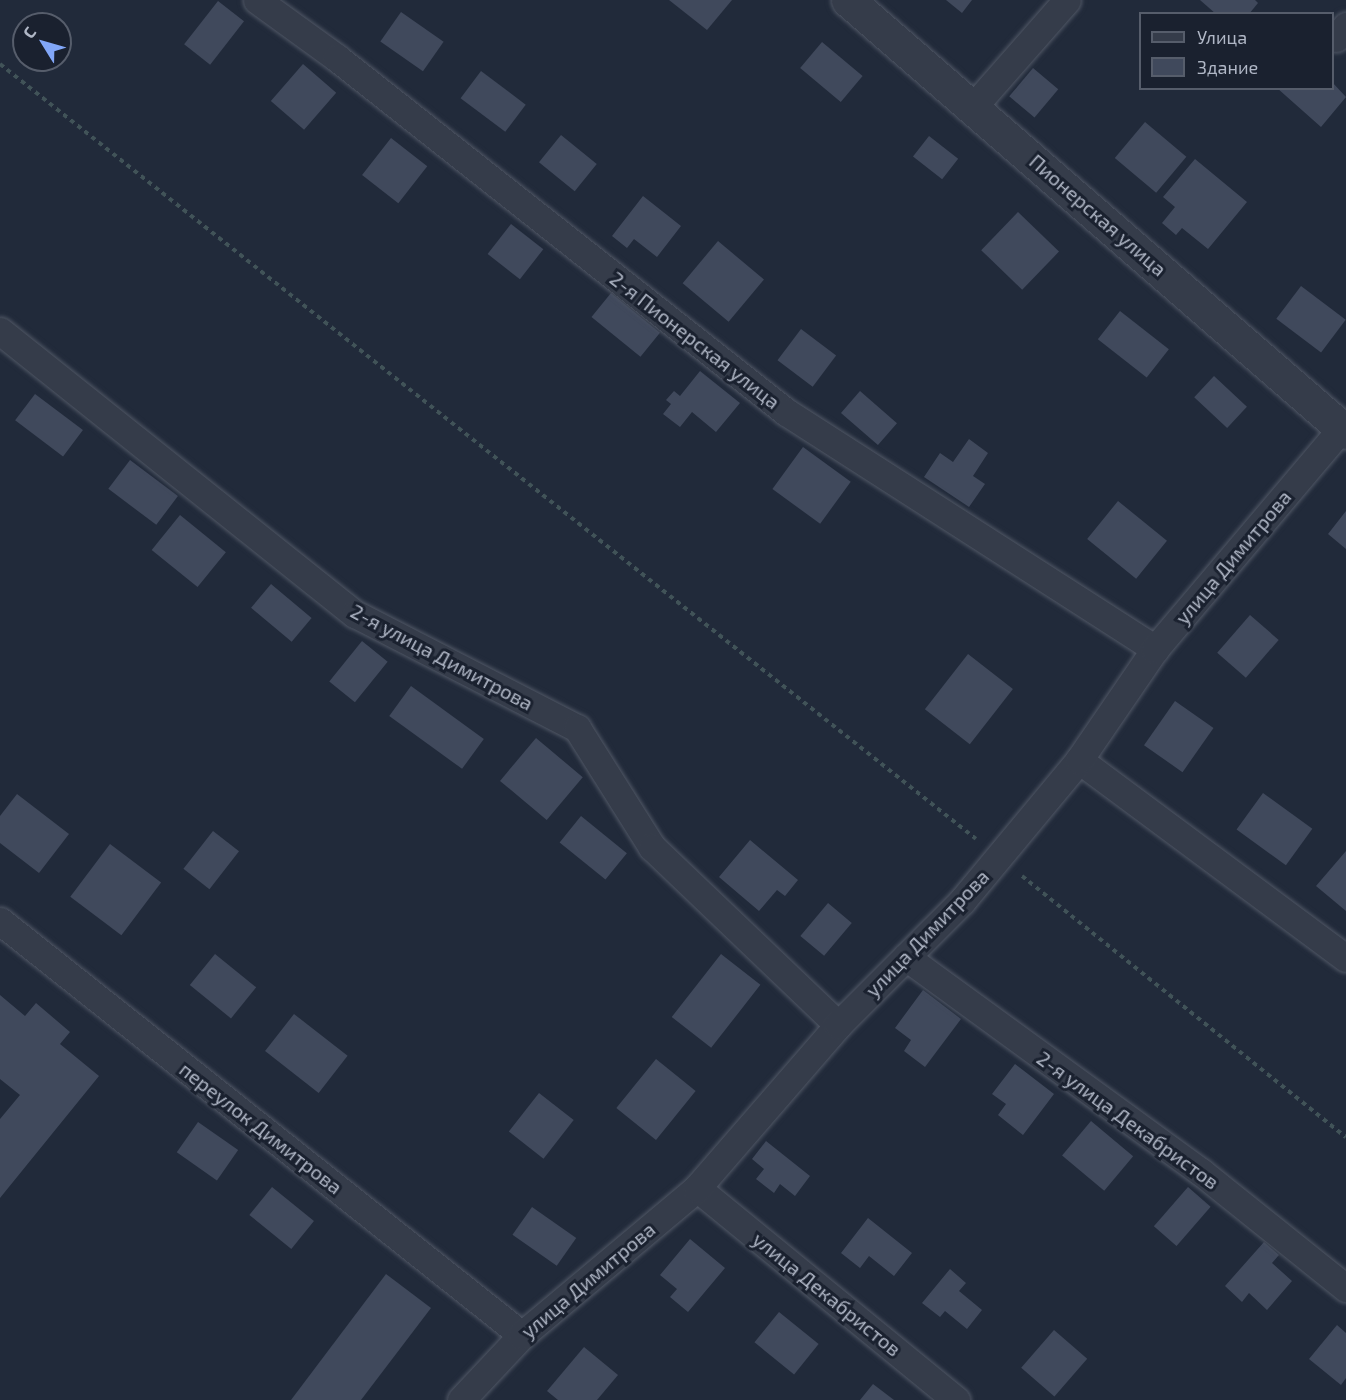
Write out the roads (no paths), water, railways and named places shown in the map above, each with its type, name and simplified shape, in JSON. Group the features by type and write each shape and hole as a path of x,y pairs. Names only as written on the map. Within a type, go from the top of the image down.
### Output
{"street":[{"name":"2-я Пионерская улица","path":"257,0 346,65 786,412 1155,649"},
{"name":"Пионерская улица","path":"848,0 1345,428"},
{"path":"973,107 1067,0"},
{"name":"2-я улица Димитрова","path":"0,332 355,614 577,728 652,847 838,1025"},
{"name":"улица Димитрова","path":"461,1400 522,1335 697,1188 838,1025 962,901 1078,760 1155,649 1345,428"},
{"path":"1078,760 1346,958"},
{"name":"переулок Димитрова","path":"0,921 522,1335"},
{"name":"2-я улица Декабристов","path":"906,957 1201,1172 1346,1288"},
{"name":"улица Декабристов","path":"697,1188 956,1400"}]}
